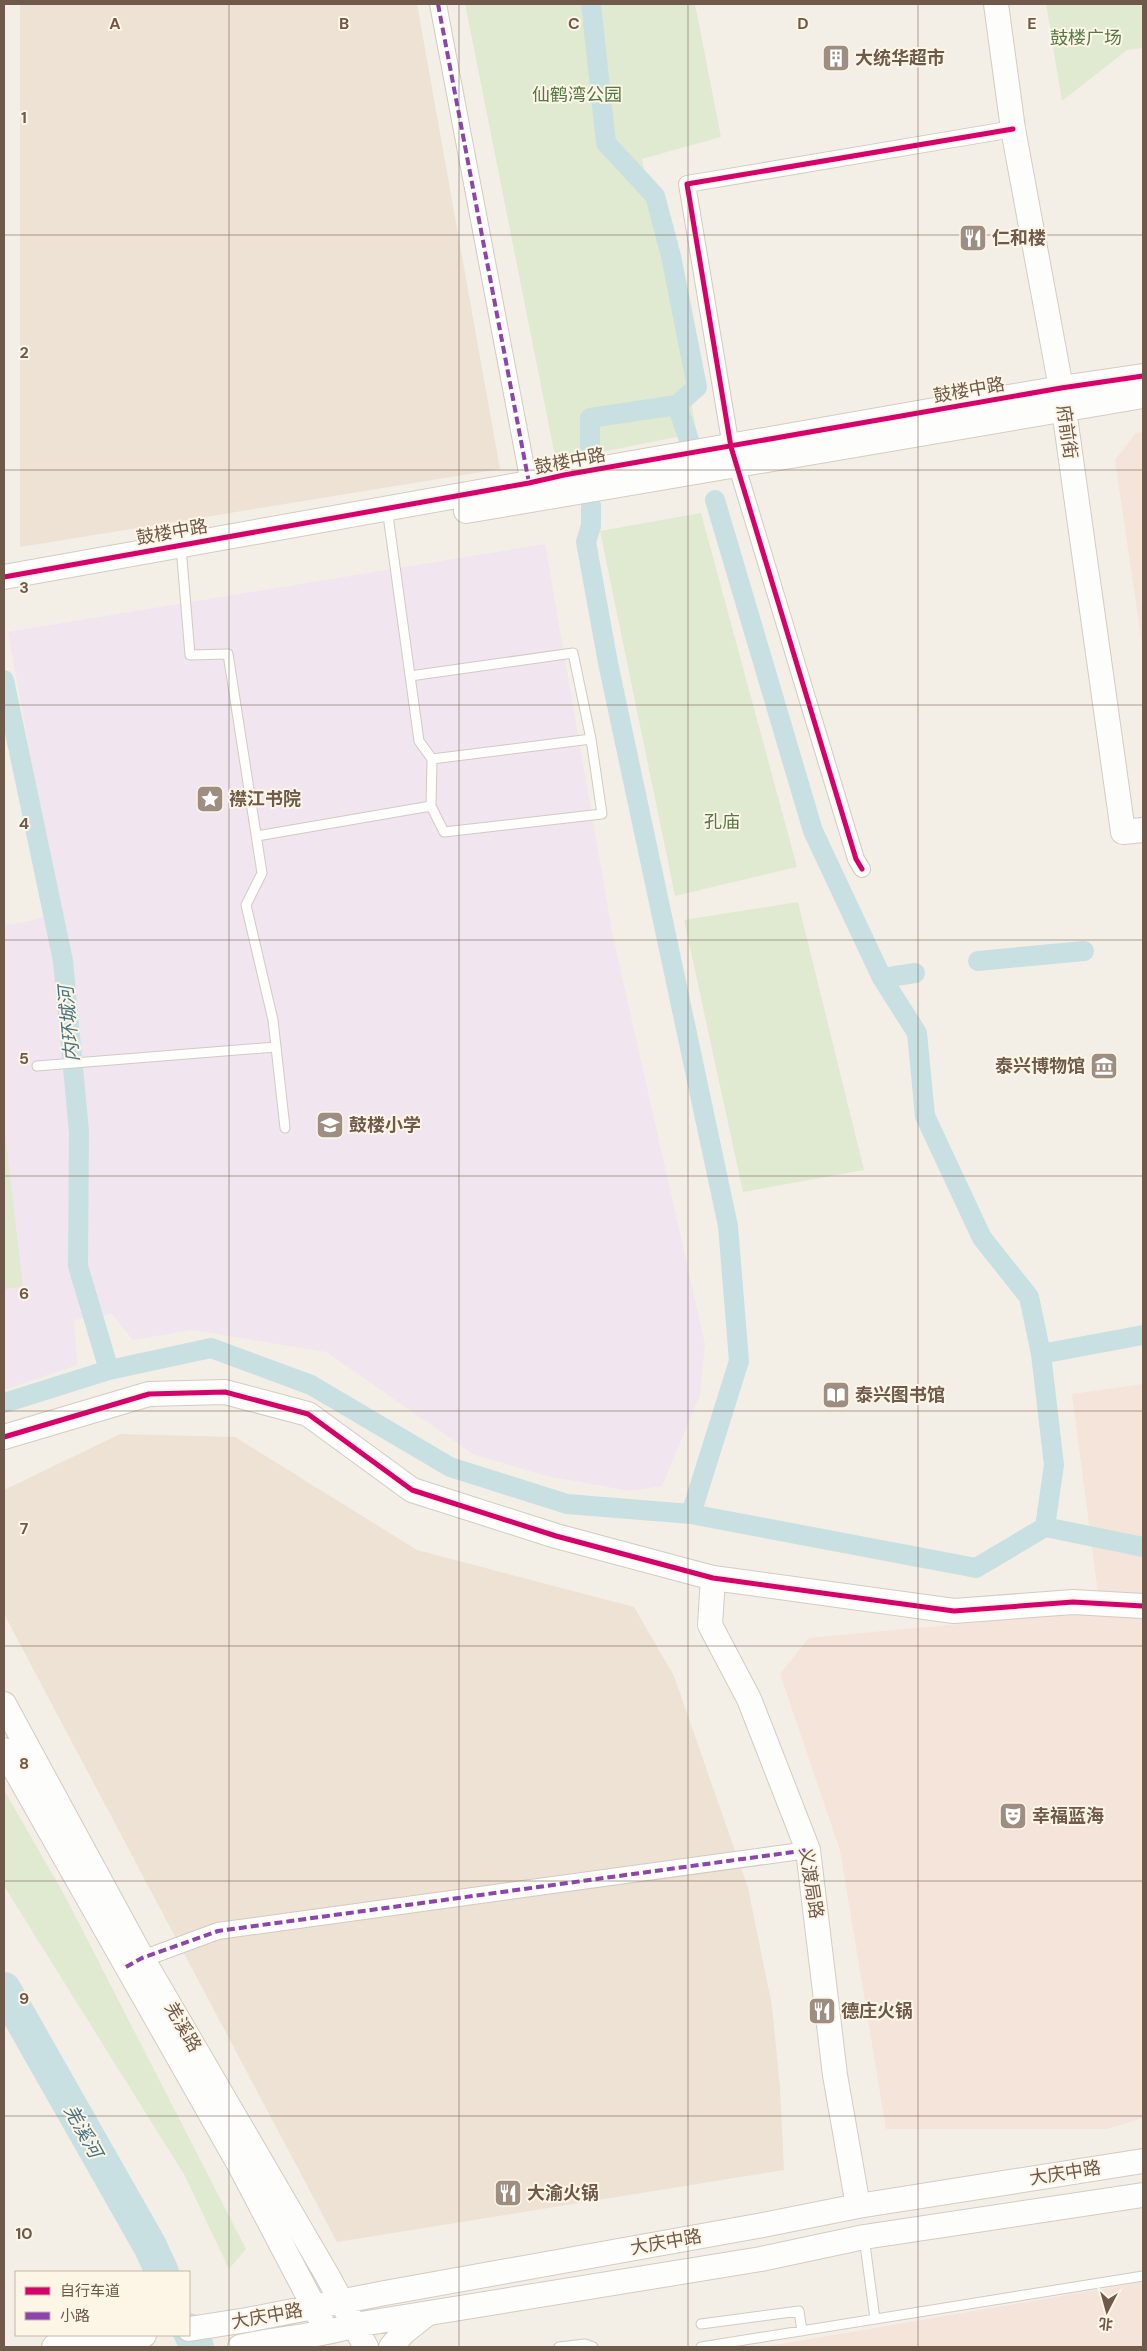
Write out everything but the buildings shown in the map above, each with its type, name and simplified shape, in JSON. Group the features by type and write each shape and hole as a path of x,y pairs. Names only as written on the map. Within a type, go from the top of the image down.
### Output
{"street":[{"path":"438,4 529,483"},
{"name":"府前街","path":"996,4 1013,129 1062,398 1133,831"},
{"path":"862,869 856,859 734,456 687,184 1013,129"},
{"name":"鼓楼中路","path":"4,577 181,552 389,516 564,475 734,456 1062,398 1143,376"},
{"path":"1062,398 1143,396"},
{"path":"389,516 734,456"},
{"path":"4,592 181,552"},
{"path":"4,1437 149,1394 225,1392 308,1414 412,1490 556,1536 713,1578 954,1611 1073,1602 1143,1606"},
{"name":"义渡局路","path":"713,1578 710,1625 749,1699 808,1850 835,2075 858,2206"},
{"name":"羌溪路","path":"4,1704 134,1962"},
{"name":"羌溪路","path":"4,1750 134,1962 248,2158 327,2275 366,2347"},
{"path":"134,1962 218,1930 808,1850"},
{"name":"羌溪路","path":"248,2158 300,2278 331,2340"},
{"name":"大庆中路","path":"190,2328 316,2308 385,2293 763,2225 858,2206 1143,2160"},
{"name":"大庆中路","path":"240,2347 277,2338 331,2340 355,2325 761,2259 864,2237 1143,2195"},
{"path":"327,2275 346,2286 385,2293"},
{"path":"248,2320 295,2296 300,2278"},
{"path":"391,2347 404,2332 428,2313"},
{"path":"54,2347 136,2336"},
{"path":"273,2347 298,2347"}],"lane":[{"path":"389,516 418,741 432,759 431,806 444,832 602,814 591,739 573,653 410,676"},
{"path":"181,552 190,655 228,654 262,873 246,905 273,1020 285,1128"},
{"path":"432,759 591,739"},
{"path":"257,836 431,806"},
{"path":"38,1066 276,1047"},
{"path":"864,2237 875,2318"},
{"path":"701,2347 1143,2276"},
{"path":"701,2324 799,2312 802,2330"},
{"path":"560,2347 585,2344 593,2347"}],"shaded area":[{"path":"20,4 417,4 500,469 20,547"},
{"path":"1143,432 1143,651 1115,460 1136,433"},
{"name":"鼓楼小学","path":"545,544 613,937 705,1344 700,1395 662,1486 630,1491 546,1476 473,1454 326,1352 192,1330 133,1340 112,1314 74,1320 77,1365 4,1390 4,925 30,921 59,912 8,632"},
{"path":"1143,1384 1143,2118 1107,2129 886,2129 840,1850 780,1674 809,1638 1088,1612 1098,1593 1072,1394"},
{"path":"120,1434 235,1437 417,1550 634,1607 674,1676 748,1888 772,2006 780,2088 784,2170 337,2242 4,1614 4,1490"},
{"path":"1143,2282 1143,2347 763,2347"}],"green space":[{"name":"仙鹤湾公园","path":"465,4 695,4 721,137 642,159 697,433 556,461"},
{"name":"鼓楼广场","path":"1046,4 1143,4 1143,48 1127,50 1062,101"},
{"name":"孔庙","path":"701,513 797,867 675,896 600,531"},
{"path":"798,902 864,1170 743,1192 684,920"},
{"path":"4,1124 23,1287 4,1289"},
{"path":"4,1790 65,1896 246,2249 229,2269 185,2176 4,1886"}],"waterway":[{"path":"590,445 590,418 677,405 697,387 671,256 655,196 606,143 591,4"},
{"path":"677,405 690,443"},
{"path":"715,500 813,831 882,978 917,1033 925,1116 982,1238 1029,1297 1041,1354"},
{"path":"591,505 591,526 586,542 608,663 728,1226 739,1361 691,1514"},
{"name":"内环城河","path":"4,680 63,961 79,1132 78,1266 109,1370"},
{"path":"978,961 1084,951"},
{"path":"882,978 915,973"},
{"path":"1045,1527 1054,1465 1041,1354 1143,1335"},
{"path":"4,1403 109,1370 211,1348 311,1385 450,1467 567,1504 691,1514 976,1568 1045,1527 1143,1547"},
{"name":"羌溪河","path":"4,1989 150,2246 162,2271"},
{"name":"羌溪河","path":"190,2332 197,2347"}],"marked path":[{"path":"438,4 529,483"},
{"path":"126,1967 142,1958 218,1931 808,1850"}],"cycle path":[{"path":"862,869 856,859 731,447 687,184 1013,129"},
{"path":"4,577 529,483 564,475 1061,388 1143,376"},
{"path":"4,1437 149,1394 225,1392 308,1414 412,1490 556,1536 713,1578 954,1611 1073,1602 1143,1606"}],"place":[{"name":"大统华超市","path":"836,58"},
{"name":"仁和楼","path":"973,238"},
{"name":"襟江书院","path":"210,799"},
{"name":"泰兴博物馆","path":"1104,1066"},
{"name":"鼓楼小学","path":"330,1125"},
{"name":"泰兴图书馆","path":"836,1395"},
{"name":"幸福蓝海","path":"1013,1816"},
{"name":"德庄火锅","path":"822,2011"},
{"name":"大渝火锅","path":"508,2193"}]}
